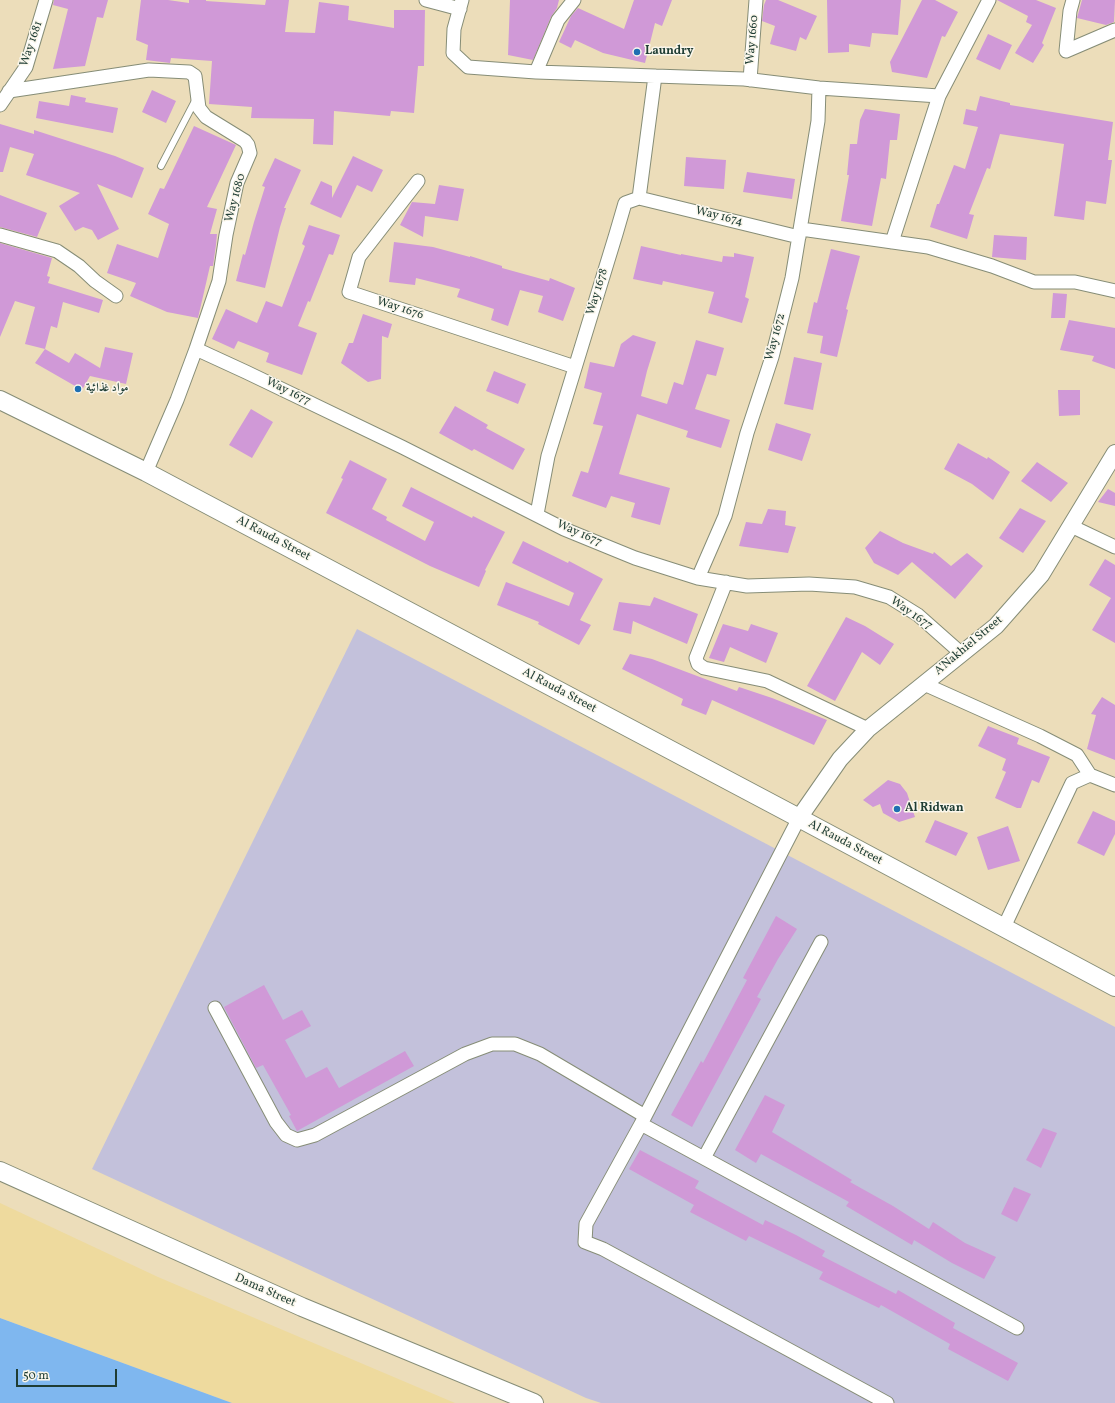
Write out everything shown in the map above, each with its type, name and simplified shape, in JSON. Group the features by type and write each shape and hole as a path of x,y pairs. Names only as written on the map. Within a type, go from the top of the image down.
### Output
{"main road":[{"name":"Al Rauda Street","path":"0,400 146,472 1115,987"},
{"name":"Dama Street","path":"0,1171 302,1307 534,1403"}],"street":[{"name":"Way 1681","path":"0,105 26,67 46,0"},
{"path":"426,0 461,4 454,29 453,53 468,67 536,72 750,80 819,88 939,96"},
{"path":"536,72 558,20 574,0"},
{"name":"Way 1660","path":"750,80 756,0"},
{"path":"892,242 939,96 989,0"},
{"path":"1073,0 1070,11 1066,51 1115,30"},
{"name":"Way 1680","path":"9,91 149,70 189,72 194,76 199,108 206,117 245,141 250,153 237,183 226,235 219,281 202,352 176,400 146,472"},
{"path":"639,198 655,76"},
{"name":"Way 1672","path":"698,578 725,516 747,433 772,357 792,278 818,121 819,88"},
{"name":"Way 1676","path":"418,181 360,257 349,292 575,367"},
{"name":"Way 1674","path":"639,198 800,233 892,242 928,248 992,266 1034,282 1075,282 1115,290"},
{"name":"Way 1678","path":"537,514 548,456 624,204 639,198"},
{"path":"0,235 57,251 116,296"},
{"name":"Way 1677","path":"202,352 395,444 537,514 564,529 635,558 698,578 748,586 809,584 856,587 889,597 918,615 962,654"},
{"name":"A'Nakhiel Street","path":"799,818 840,759 868,729 996,626 1041,575 1115,454"},
{"path":"1071,526 1115,546"},
{"path":"726,582 696,658 698,664 704,668 767,681 868,729"},
{"path":"924,684 1040,736 1077,755 1090,775 1115,785"},
{"path":"1004,927 1072,783 1090,775"},
{"path":"799,818 643,1120 586,1224 585,1242 604,1248 887,1403"},
{"path":"704,1158 821,942"},
{"path":"215,1008 276,1122 286,1135 297,1140 315,1135 465,1054 492,1044 515,1044 540,1054 704,1158 1017,1328"}],"lane":[{"path":"161,166 198,96"}],"shaded area":[{"path":"357,629 1115,1027 1115,1403 601,1403 586,1398 92,1169"}],"sand":[{"path":"0,1203 158,1277 455,1403 232,1403 0,1318"}],"water":[{"path":"0,1318 232,1403 0,1403"}],"building":[{"path":"54,0 108,0 103,18 97,17 85,66 53,69 68,9 53,5"},
{"path":"141,0 168,0 189,3 189,0 206,0 265,5 266,0 289,0 285,32 315,33 319,2 349,6 348,20 394,28 394,10 425,10 424,66 418,66 414,113 391,111 390,116 334,111 333,145 313,144 314,119 251,118 252,107 209,104 212,61 171,58 170,63 146,60 148,45 136,40"},
{"path":"510,0 559,0 557,8 551,17 533,60 508,55"},
{"path":"634,0 672,0 662,26 655,23 645,63 603,53 575,40 571,48 559,42 571,16 578,8 624,29"},
{"path":"766,0 778,0 817,16 806,40 800,37 796,51 770,44 775,26 762,21"},
{"path":"827,0 901,0 898,35 872,33 870,47 849,44 849,52 828,53"},
{"path":"922,0 935,0 958,12 945,37 942,36 927,78 892,72 890,62"},
{"path":"997,0 1036,0 1056,8 1042,43 1044,45 1033,63 1015,53 1032,25 1026,22 1028,16"},
{"path":"1082,0 1115,0 1114,22 1106,25 1077,18"},
{"path":"988,34 1012,45 1000,70 976,59"},
{"path":"152,90 176,101 166,123 142,112"},
{"path":"71,95 86,98 85,102 118,108 113,133 36,118 39,101 69,106"},
{"path":"980,96 1010,103 1010,105 1113,122 1108,160 1112,160 1106,204 1086,201 1084,220 1054,216 1064,144 1000,134 990,169 987,168 969,214 974,215 967,239 930,227 937,204 939,204 954,165 965,169 978,127 963,124 966,109 976,111"},
{"path":"865,109 900,114 897,140 890,140 886,179 881,178 872,226 841,221 849,175 847,175 850,144 857,144 860,120"},
{"path":"0,124 34,134 34,130 115,156 144,168 132,198 97,184 119,229 98,240 92,230 83,227 75,231 59,206 80,193 26,175 34,154 10,147 3,172 0,172"},
{"path":"194,126 236,145 207,207 217,209 210,234 217,234 213,266 210,266 198,318 167,312 130,296 136,283 107,273 117,244 158,258 169,224 148,214 160,188 164,189"},
{"path":"353,156 383,170 372,192 357,185 341,218 310,204 321,181 332,186 332,198"},
{"path":"686,157 726,160 724,189 684,186"},
{"path":"275,158 301,170 284,208 286,208 265,288 236,281 243,254 245,255 265,187 262,186"},
{"path":"747,172 795,179 792,199 743,192"},
{"path":"439,185 464,189 458,221 425,216 423,237 400,225 412,202 435,204"},
{"path":"0,195 47,213 37,237 0,227"},
{"path":"309,225 340,235 333,255 329,254 310,302 308,301 298,326 317,333 302,375 266,362 269,353 238,341 234,349 212,339 226,309 257,323 266,301 282,307 305,246 302,244"},
{"path":"994,235 1027,237 1026,260 992,257"},
{"path":"394,242 433,247 470,256 502,266 502,268 549,281 550,278 575,288 563,321 538,312 543,296 520,290 508,326 491,320 494,309 457,297 460,289 416,278 415,285 389,282"},
{"path":"0,243 52,258 47,276 50,277 48,283 103,300 99,313 63,302 57,328 51,326 45,349 25,344 35,307 15,301 0,337"},
{"path":"641,246 722,262 723,256 734,257 734,253 754,257 745,297 749,299 742,323 708,313 714,292 663,281 662,285 633,279"},
{"path":"831,249 860,256 846,309 848,310 837,357 820,353 823,336 807,333 814,302 817,303"},
{"path":"1053,293 1067,294 1065,318 1051,318"},
{"path":"363,314 392,324 388,338 382,336 381,379 368,382 341,363 349,343 353,343"},
{"path":"1069,320 1115,328 1115,369 1092,361 1094,356 1060,350"},
{"path":"633,335 656,342 641,396 667,404 674,382 683,385 696,340 724,348 716,376 707,374 695,409 730,420 721,448 686,437 688,431 637,414 619,474 670,488 660,525 631,517 635,503 611,496 606,508 572,496 581,471 588,473 603,426 593,424 602,393 584,388 590,362 614,367 621,344"},
{"path":"105,347 133,353 126,384 90,376 82,390 35,363 45,349 69,363 75,353 100,368"},
{"path":"794,357 822,363 813,410 784,404"},
{"path":"494,371 526,384 518,404 486,391"},
{"path":"1058,390 1080,390 1080,415 1059,416"},
{"path":"455,406 488,425 486,428 525,449 513,470 474,449 472,451 439,433"},
{"path":"251,409 273,422 252,458 229,445"},
{"path":"776,423 811,434 802,461 768,450"},
{"path":"958,443 987,459 988,457 1010,472 993,500 972,484 944,469"},
{"path":"350,460 387,479 372,509 387,517 386,520 425,541 434,522 402,506 411,487 472,518 473,516 505,532 485,570 486,571 479,587 430,566 326,513 343,479 341,478"},
{"path":"1037,462 1068,483 1051,502 1021,481"},
{"path":"1108,489 1115,493 1115,506 1098,502"},
{"path":"1020,508 1046,521 1023,553 999,538"},
{"path":"768,509 786,511 785,525 796,527 788,553 739,546 746,522 762,524"},
{"path":"880,531 903,543 933,554 934,552 951,566 967,553 983,566 955,599 912,562 898,575 874,563 865,548"},
{"path":"523,541 568,563 569,561 603,579 580,620 591,625 579,645 538,624 539,622 497,605 506,582 569,606 574,593 512,563"},
{"path":"1105,559 1115,565 1115,643 1092,630 1111,598 1089,585"},
{"path":"654,597 698,614 687,644 633,621 631,634 613,630 619,602 650,606"},
{"path":"846,617 865,626 894,644 880,665 862,652 835,701 807,686"},
{"path":"723,624 748,631 751,624 778,633 766,663 730,647 724,662 709,658"},
{"path":"630,654 652,659 737,691 739,687 772,698 827,720 814,745 712,700 706,715 681,705 683,699 622,669"},
{"path":"1102,697 1115,705 1115,760 1087,749 1096,715 1091,714"},
{"path":"988,726 1019,738 1017,744 1050,757 1039,783 1032,780 1021,808 1017,808 995,798 1006,772 1002,770 1006,759 978,746"},
{"path":"888,780 900,784 907,793 915,817 899,822 883,813 880,804 873,807 863,800"},
{"path":"1093,811 1115,821 1115,834 1104,856 1077,843"},
{"path":"935,820 968,833 956,856 925,842"},
{"path":"1008,826 1020,861 988,870 977,837"},
{"path":"776,916 797,929 757,997 761,999 692,1127 671,1115 701,1061 703,1063 747,980 743,978"},
{"path":"264,985 283,1020 302,1010 311,1026 285,1040 306,1078 327,1067 339,1088 405,1051 414,1066 297,1131 289,1116 291,1115 263,1065 256,1068 224,1007"},
{"path":"765,1095 785,1105 772,1132 852,1180 850,1182 893,1206 929,1229 933,1222 965,1243 996,1257 984,1279 952,1263 914,1240 912,1245 846,1206 849,1202 761,1154 756,1163 735,1150"},
{"path":"1043,1128 1057,1133 1041,1168 1026,1160"},
{"path":"640,1150 699,1181 695,1188 763,1225 765,1220 796,1235 825,1251 822,1256 896,1294 898,1290 955,1323 953,1328 1018,1363 1008,1381 948,1349 950,1344 881,1305 879,1308 819,1279 823,1272 749,1236 746,1241 690,1212 694,1205 629,1169"},
{"path":"1014,1187 1031,1194 1017,1222 1001,1214"}],"place":[{"name":"Laundry","path":"637,52"},
{"name":"مواد غذائية","path":"78,389"},
{"name":"Al Ridwan","path":"897,809"}]}
